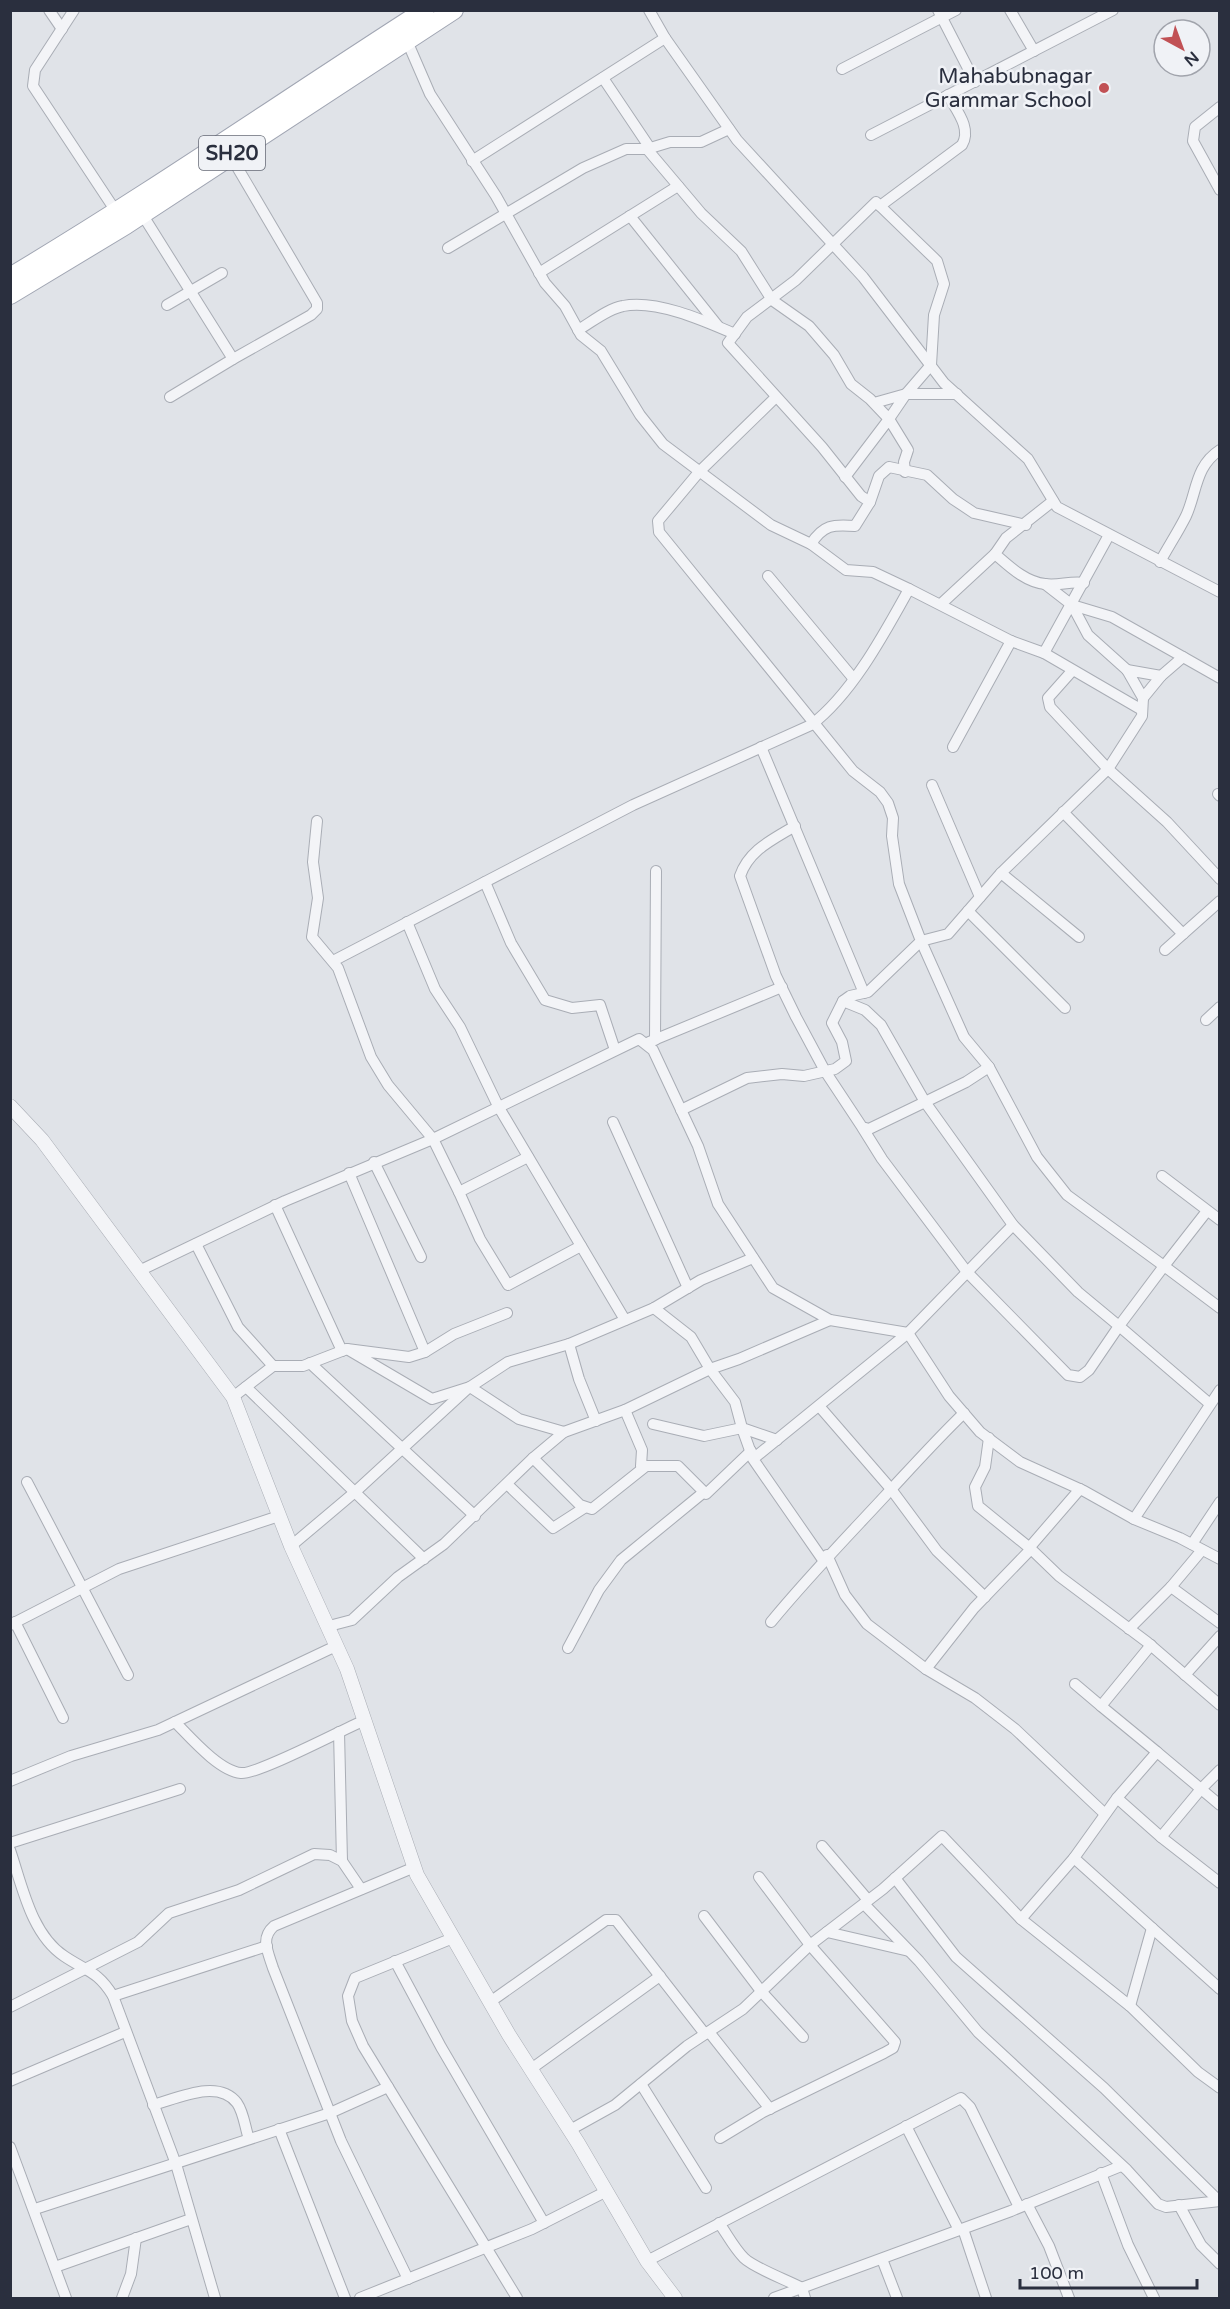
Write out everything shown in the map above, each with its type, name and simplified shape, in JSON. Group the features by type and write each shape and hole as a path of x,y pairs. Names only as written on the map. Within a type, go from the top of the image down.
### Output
{"main road":[{"name":"SH20","path":"10,277 117,213 283,100 425,10"},
{"name":"SH20","path":"10,295 142,214 454,10"}],"street":[{"path":"49,10 62,29"},
{"path":"74,10 35,70 33,86 117,213"},
{"path":"649,10 665,38 729,129 863,277 931,365 957,394 1028,459 1057,507 1220,592"},
{"path":"842,69 939,14 956,10"},
{"path":"1010,10 1034,51"},
{"path":"871,135 1113,10"},
{"path":"939,14 975,82"},
{"path":"472,161 665,38"},
{"path":"406,40 430,94 506,213 539,273 578,330 601,351 640,416 663,444 771,525 811,544 846,570 873,572 942,604 1011,641 1044,653 1142,710"},
{"path":"603,78 649,149 701,213 741,251 772,300 809,326 834,355 851,384 890,419 908,450 904,462 905,472"},
{"path":"880,206 962,145 966,133 964,123 948,96"},
{"path":"1220,107 1195,127 1193,141 1220,190"},
{"path":"448,248 583,168 626,149 649,149 670,142 701,142 729,129"},
{"path":"170,397 311,315 317,309 317,303 230,155"},
{"path":"1209,167 1220,159"},
{"path":"539,273 678,186"},
{"path":"845,477 890,419 906,394 931,365 930,348 934,315 944,284 937,261 876,202 772,300 747,317 728,343 775,398 822,447 845,477 870,502"},
{"path":"142,214 233,359"},
{"path":"630,216 718,327"},
{"path":"167,305 222,273"},
{"path":"578,330 613,309 646,305 698,318 735,334"},
{"path":"874,403 906,394 957,394"},
{"path":"775,398 699,472 658,521 659,531 853,771 880,792 888,803 893,818 892,836 899,884 921,941 964,1037 988,1067 1037,1157 1067,1195 1220,1308"},
{"path":"1160,562 1187,514 1200,471 1210,456 1220,450"},
{"path":"811,544 819,532 828,525 855,526 870,502 879,476 889,467 927,475 953,499 974,513 1026,525"},
{"path":"942,604 995,554 1006,538 1026,525 1053,501"},
{"path":"1044,653 1109,535"},
{"path":"995,554 1027,579 1045,584 1071,581 1084,583"},
{"path":"768,576 853,678"},
{"path":"1045,584 1072,605 1112,617 1220,678"},
{"path":"333,961 633,805 814,723 825,714 853,678 909,589"},
{"path":"681,1110 747,1078 782,1074 804,1076 835,1069 846,1061 842,1042 832,1023 843,1002 850,996 864,993 921,941 948,934 1001,873 1108,770 1142,716 1143,698 1127,670 1088,635 1072,605"},
{"path":"953,747 1011,641"},
{"path":"1143,698 1161,676 1183,657"},
{"path":"1072,670 1047,702 1108,770 1167,822 1220,879"},
{"path":"1127,670 1161,676"},
{"path":"761,747 864,993"},
{"path":"932,785 980,897"},
{"path":"1063,812 1183,934"},
{"path":"317,821 314,862 318,898 312,937 338,968 371,1056 388,1085 433,1139 480,1239 508,1285 581,1246"},
{"path":"795,826 756,850 745,862 740,876 782,987 825,1071 862,1127 967,1272 1068,1375 1075,1378 1089,1370 1119,1326 1207,1211"},
{"path":"656,871 650,1042 698,1146 718,1204 773,1288 830,1320 908,1333 949,1396 989,1438 1020,1462 1220,1559"},
{"path":"1001,873 1079,937"},
{"path":"485,882 511,944 545,1000 572,1008 600,1005 615,1050"},
{"path":"1165,950 1220,901"},
{"path":"968,911 1065,1008"},
{"path":"407,922 435,989 460,1028 498,1106 625,1320"},
{"path":"139,1271 275,1205 433,1139 639,1039 650,1042 782,987"},
{"path":"843,1002 865,1010 881,1025 925,1102 1013,1225 1078,1292 1210,1404"},
{"path":"1206,1020 1220,1007"},
{"path":"862,1127 869,1129 966,1082 988,1067"},
{"path":"10,1106 42,1140 233,1397 291,1546 329,1626 365,1720 415,1868 490,2002 607,2191 646,2261 675,2298"},
{"path":"613,1122 688,1288"},
{"path":"459,1192 528,1157"},
{"path":"374,1162 422,1257"},
{"path":"349,1173 425,1352"},
{"path":"1162,1176 1220,1221"},
{"path":"275,1205 344,1350 432,1399 470,1387"},
{"path":"568,1648 599,1590 621,1560 752,1455 777,1440 908,1333 1013,1225"},
{"path":"196,1244 238,1327 273,1366"},
{"path":"291,1546 355,1492 470,1387 508,1362 569,1344 654,1308 688,1288 753,1258"},
{"path":"654,1308 691,1337 710,1369 735,1402 752,1455 825,1557 845,1595 867,1624 926,1669 975,1698 1015,1729 1105,1814"},
{"path":"233,1397 273,1366 310,1363 344,1350 409,1357 425,1352 454,1334 507,1313"},
{"path":"329,1626 352,1620 398,1577 424,1559 475,1516 533,1458 564,1432 625,1410 710,1369 830,1320"},
{"path":"569,1344 579,1379 596,1421"},
{"path":"310,1363 401,1450 475,1516"},
{"path":"246,1387 424,1559"},
{"path":"470,1387 519,1419 564,1432"},
{"path":"1134,1519 1220,1390"},
{"path":"819,1406 891,1489 937,1551 985,1598"},
{"path":"625,1410 642,1450 641,1466 678,1466 704,1492"},
{"path":"771,1622 825,1557 891,1489 924,1451 964,1413"},
{"path":"653,1424 704,1436 742,1428 777,1440"},
{"path":"989,1438 985,1467 975,1487 978,1506 1030,1548 1059,1576 1151,1645 1220,1705"},
{"path":"533,1458 584,1508 592,1509 646,1466"},
{"path":"27,1482 84,1587 128,1675"},
{"path":"507,1484 553,1528 584,1508"},
{"path":"926,1669 1080,1490"},
{"path":"1129,1629 1171,1587 1197,1547 1220,1502"},
{"path":"63,1718 13,1624 119,1569 279,1516"},
{"path":"1171,1587 1220,1623"},
{"path":"1185,1675 1220,1636"},
{"path":"1101,1706 1151,1645"},
{"path":"10,1781 71,1756 175,1722 336,1647"},
{"path":"1075,1684 1220,1805"},
{"path":"175,1722 200,1748 227,1767 242,1773 270,1764 365,1720"},
{"path":"339,1732 342,1861"},
{"path":"1020,1919 1074,1858 1117,1798 1157,1752"},
{"path":"1161,1837 1220,1770"},
{"path":"10,1843 180,1789"},
{"path":"1117,1798 1161,1837 1220,1882"},
{"path":"570,2130 615,2105 707,2033 743,2009 810,1945 866,1902 942,1836 1020,1919 1130,2006 1198,2072 1220,2088"},
{"path":"822,1846 866,1902 978,2032 1121,2166 1158,2204 1179,2205 1219,2201"},
{"path":"10,1850 34,1918 63,1956 104,1981 113,1996 176,2164 214,2298"},
{"path":"10,2007 138,1942 160,1919 184,1905 239,1890 314,1854 330,1855 342,1861 361,1889"},
{"path":"1074,1858 1220,1989"},
{"path":"408,2279 330,2113 267,1946 267,1932 274,1926 415,1868"},
{"path":"720,2138 770,2109 884,2053 893,2048 895,2042 810,1945 759,1877"},
{"path":"895,1878 956,1958 1104,2088 1219,2201"},
{"path":"704,1916 761,1991 803,2037"},
{"path":"490,2002 585,1934 611,1919 616,1920 770,2109"},
{"path":"1130,2006 1152,1928"},
{"path":"827,1932 909,1951"},
{"path":"453,1938 355,1978 348,1996 352,2021 387,2087 517,2298"},
{"path":"113,1996 267,1946"},
{"path":"394,1961 441,2047 544,2223"},
{"path":"531,2069 660,1976"},
{"path":"10,2082 125,2032"},
{"path":"641,2084 706,2188"},
{"path":"34,2209 330,2113 387,2087"},
{"path":"153,2105 203,2091 224,2092 236,2102 249,2139"},
{"path":"646,2261 961,2098 966,2100 1023,2206 1049,2246 1069,2298"},
{"path":"906,2126 961,2229 986,2298"},
{"path":"279,2129 345,2298"},
{"path":"10,2147 66,2298"},
{"path":"774,2298 804,2293 882,2259 1121,2166"},
{"path":"1101,2174 1128,2245 1154,2298"},
{"path":"360,2298 485,2249 544,2223 607,2191"},
{"path":"1179,2205 1201,2246 1220,2264"},
{"path":"55,2268 191,2219"},
{"path":"719,2223 744,2258 758,2268 775,2273 804,2293"},
{"path":"122,2298 130,2274 135,2238"},
{"path":"882,2259 897,2298"}],"place":[{"name":"Mahabubnagar Grammar School","path":"1104,88"}]}
